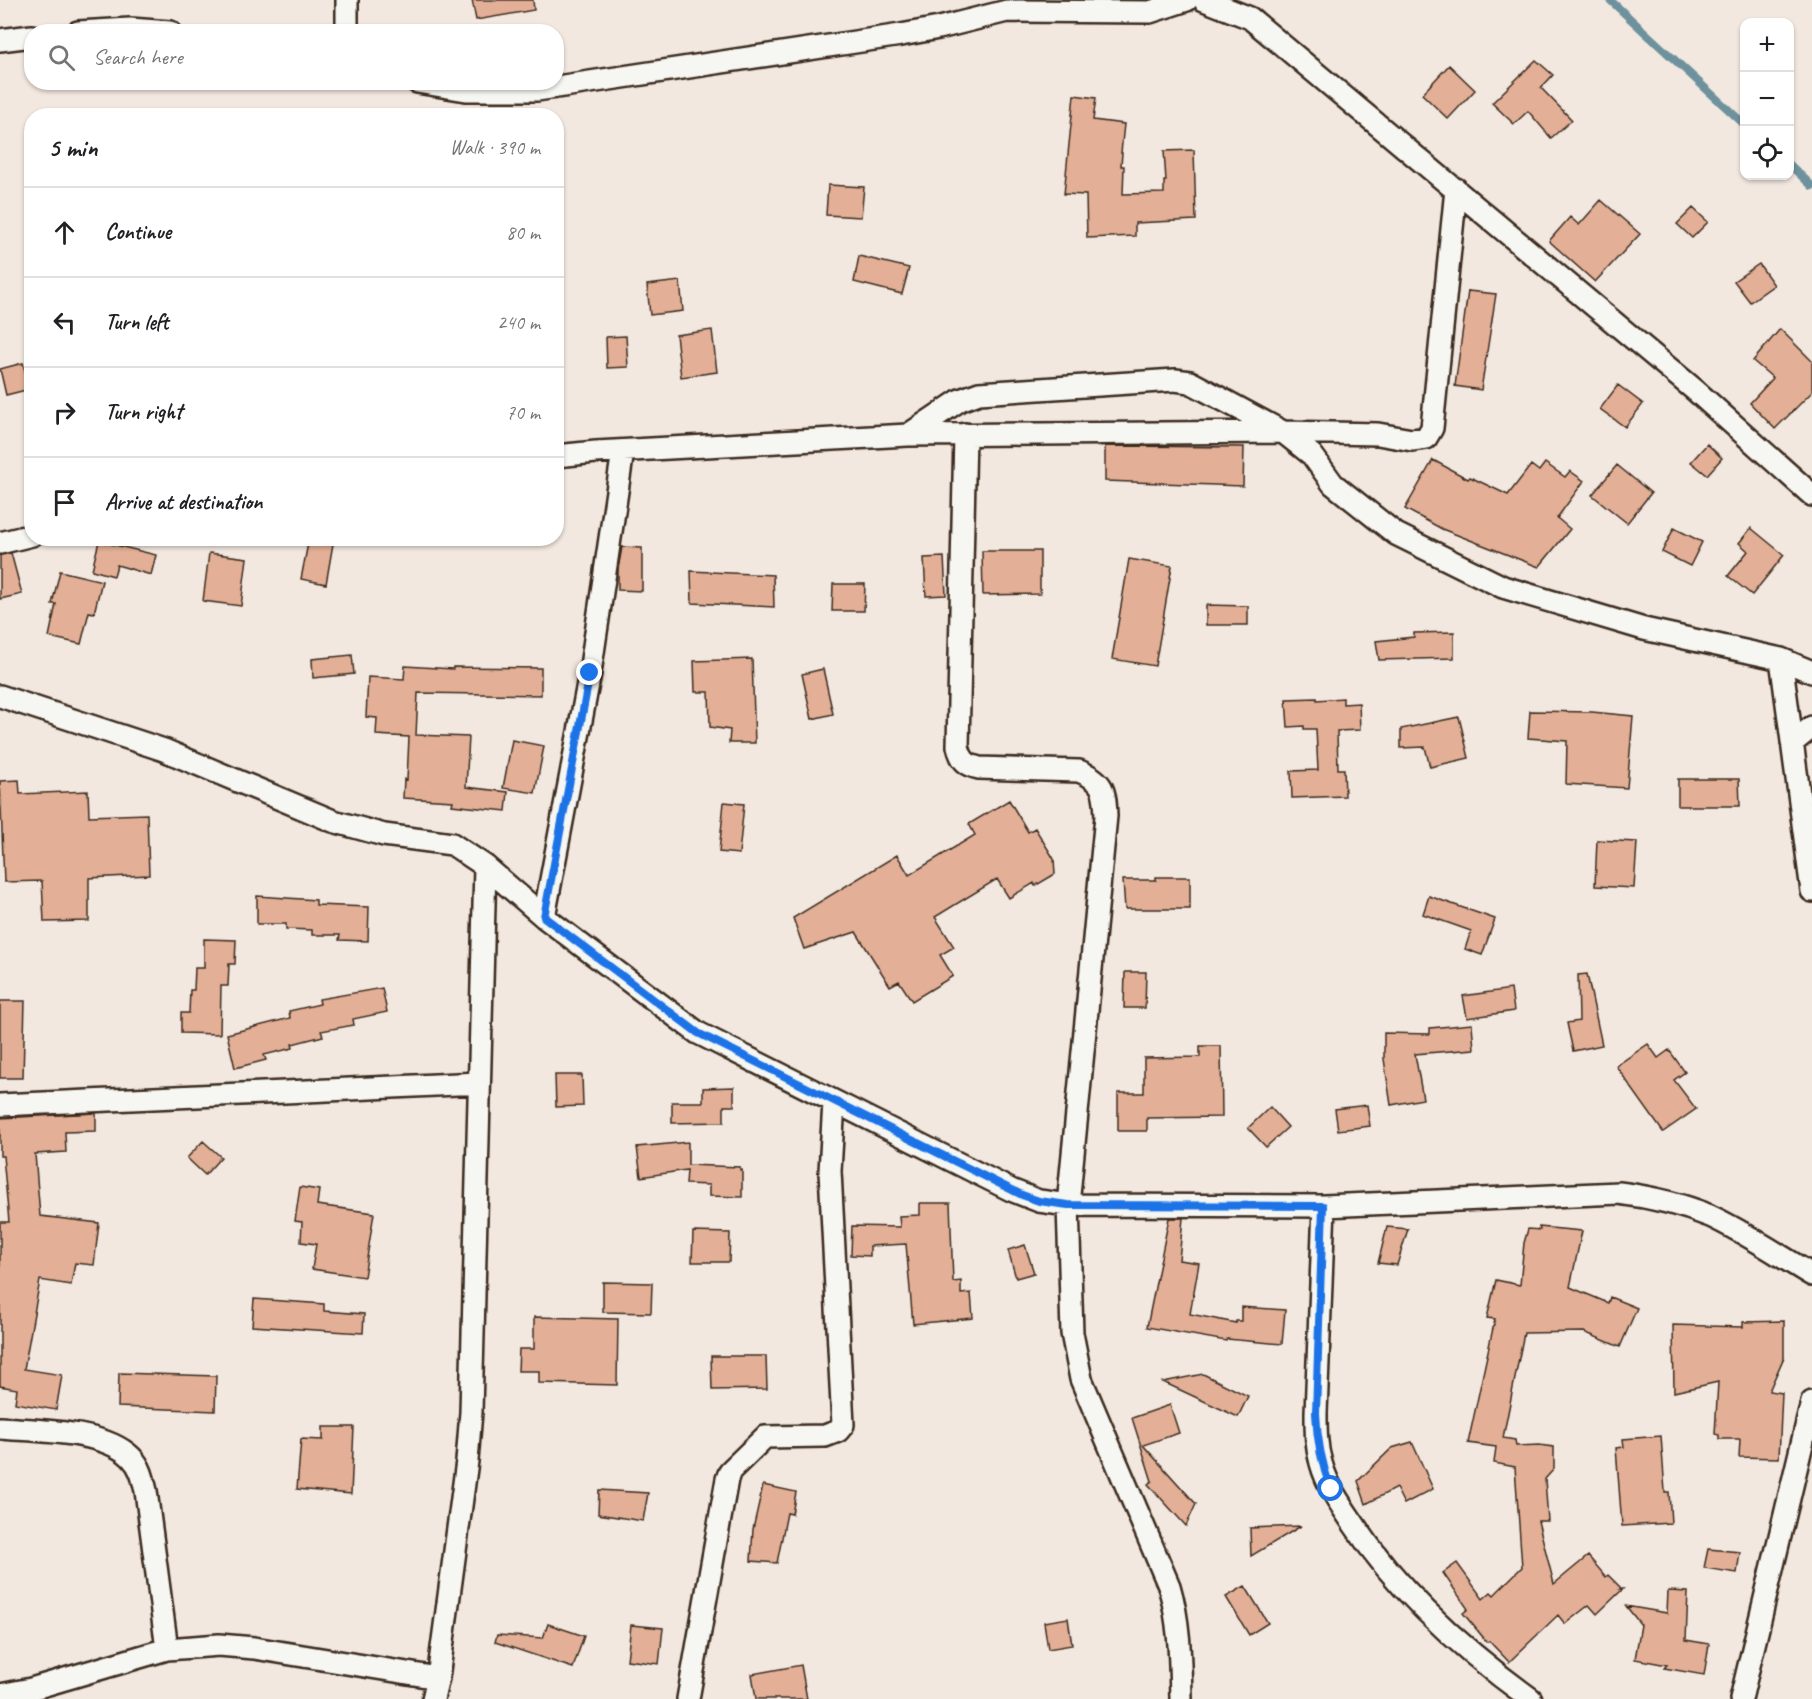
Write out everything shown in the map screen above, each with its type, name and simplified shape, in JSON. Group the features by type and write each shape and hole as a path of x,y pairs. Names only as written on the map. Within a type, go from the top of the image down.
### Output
{"street":[{"path":"347,0 347,24"},
{"path":"564,86 901,35 1007,11 1150,12 1187,0"},
{"path":"1204,0 1250,18 1696,391 1812,495"},
{"path":"0,40 24,37"},
{"path":"466,90 537,90"},
{"path":"564,455 908,435 1283,432 1378,435 1412,440 1426,438 1432,428 1456,189"},
{"path":"908,435 960,400 979,393 1175,380 1190,382 1283,432 1312,455 1333,484 1396,534 1503,586 1644,628 1780,659 1812,672"},
{"path":"965,434 958,746 960,758 969,766 979,768 1079,771 1100,783 1105,796 1105,828 1068,1205 1072,1333 1082,1379 1169,1586 1179,1630 1181,1699"},
{"path":"544,917 590,673 623,451"},
{"path":"0,543 24,537"},
{"path":"1780,659 1810,861 1812,891"},
{"path":"0,696 164,750 341,824 384,835 452,844 485,866 544,917 698,1033 1022,1195 1039,1201 1068,1205 1323,1206 1620,1193 1647,1196 1712,1217 1812,1275"},
{"path":"1792,743 1812,727"},
{"path":"433,1699 438,1678 467,1461 471,1412 485,866"},
{"path":"0,1105 479,1083"},
{"path":"688,1699 730,1471 765,1437 825,1436 838,1431 843,1425 830,1171 834,1102"},
{"path":"1323,1206 1316,1413 1317,1442 1321,1464 1331,1489 1371,1550 1399,1585 1478,1657 1531,1699"},
{"path":"1741,1699 1812,1402"},
{"path":"0,1428 97,1440 120,1448 132,1458 142,1474 146,1491 166,1648"},
{"path":"0,1695 31,1689 166,1648 219,1645 254,1648 438,1678"}],"building":[{"path":"472,0 533,0 534,10 476,20"},
{"path":"1536,60 1553,75 1541,88 1572,120 1551,138 1528,111 1514,124 1492,103"},
{"path":"1449,65 1475,90 1448,119 1422,94"},
{"path":"1074,95 1096,98 1093,120 1124,124 1121,153 1121,166 1124,166 1123,194 1164,193 1164,181 1166,181 1164,151 1194,150 1196,220 1135,223 1135,236 1087,238 1086,195 1064,194"},
{"path":"828,185 864,187 861,217 826,215"},
{"path":"1601,200 1640,234 1595,282 1549,241 1570,217 1579,225"},
{"path":"1693,208 1708,222 1692,238 1677,224"},
{"path":"859,256 909,268 902,294 854,282"},
{"path":"1759,264 1774,285 1750,302 1734,281"},
{"path":"680,281 683,311 650,315 647,285"},
{"path":"1468,291 1496,294 1481,390 1455,386"},
{"path":"1780,329 1812,361 1812,392 1775,429 1750,403 1773,378 1753,361"},
{"path":"712,330 717,372 681,377 676,335"},
{"path":"626,336 628,367 607,368 606,337"},
{"path":"23,363 24,390 6,395 0,369"},
{"path":"1618,385 1643,404 1625,427 1600,409"},
{"path":"1707,444 1722,458 1707,475 1691,462"},
{"path":"1105,446 1244,447 1243,486 1105,481"},
{"path":"1433,460 1468,479 1470,477 1508,495 1531,465 1539,471 1545,463 1565,477 1570,471 1584,481 1557,518 1570,529 1539,567 1442,529 1405,509"},
{"path":"1617,465 1651,493 1627,523 1592,495"},
{"path":"1674,528 1702,542 1690,566 1662,552"},
{"path":"1751,528 1784,555 1752,595 1728,576 1748,551 1739,543"},
{"path":"98,546 119,546 156,555 151,575 117,565 114,576 92,570"},
{"path":"307,546 333,546 326,584 301,579"},
{"path":"622,547 642,548 642,591 618,590 618,569"},
{"path":"982,551 1040,551 1040,594 983,595"},
{"path":"11,553 22,594 0,599 0,555"},
{"path":"209,553 247,558 241,606 203,601"},
{"path":"944,557 946,595 926,596 924,558"},
{"path":"1129,559 1172,566 1155,666 1112,659"},
{"path":"60,571 102,581 94,613 89,612 81,644 49,637 56,604 52,604"},
{"path":"691,571 773,575 774,607 692,603"},
{"path":"833,584 865,584 864,611 832,611"},
{"path":"1206,605 1248,606 1248,625 1206,625"},
{"path":"1454,632 1454,658 1379,660 1376,641 1414,637 1414,633"},
{"path":"352,655 354,674 313,678 312,659"},
{"path":"752,659 755,743 729,743 730,730 710,727 709,692 695,692 694,661"},
{"path":"405,666 453,669 453,667 541,668 541,695 418,693 416,735 469,737 466,787 508,792 506,811 452,805 453,801 403,798 404,779 407,780 409,737 376,735 377,718 366,717 368,677 404,679"},
{"path":"823,669 833,714 812,719 802,674"},
{"path":"1317,698 1317,700 1343,698 1343,704 1359,703 1360,730 1337,731 1338,769 1344,769 1345,796 1292,798 1291,771 1318,770 1316,729 1304,729 1304,726 1288,727 1286,699"},
{"path":"1530,711 1592,712 1633,716 1627,788 1566,784 1567,741 1528,738"},
{"path":"1459,717 1469,758 1430,767 1425,747 1401,748 1401,729"},
{"path":"512,740 544,746 535,793 503,788"},
{"path":"1678,779 1739,779 1740,806 1678,806"},
{"path":"19,780 20,794 88,791 89,816 147,814 149,875 89,878 89,921 44,922 42,881 4,882 0,781"},
{"path":"1009,800 1028,832 1035,828 1054,859 1055,874 1009,898 997,879 935,917 954,947 940,955 953,976 912,1001 899,981 890,986 856,932 804,949 793,918 897,855 909,875 975,835 969,824"},
{"path":"724,802 744,804 739,854 719,852"},
{"path":"1597,840 1637,842 1634,888 1595,886"},
{"path":"1156,877 1190,877 1190,909 1125,909 1123,880 1156,880"},
{"path":"257,896 316,900 316,905 369,907 368,941 339,940 340,935 312,935 312,930 286,929 286,924 257,924"},
{"path":"1429,896 1495,919 1482,955 1465,949 1471,931 1423,914"},
{"path":"204,939 236,940 235,964 229,964 228,986 221,986 220,1034 181,1033 181,1013 189,1013 190,990 194,990 195,968 204,968"},
{"path":"1125,972 1146,972 1145,1008 1124,1008"},
{"path":"1587,974 1602,1045 1573,1051 1567,1023 1579,1021 1578,975"},
{"path":"382,988 387,1012 353,1019 354,1025 321,1031 323,1036 292,1044 293,1048 264,1055 266,1060 235,1068 227,1034 290,1018 289,1011 320,1004 319,999"},
{"path":"1511,989 1514,1011 1467,1018 1463,996"},
{"path":"0,1001 25,1001 23,1078 0,1078"},
{"path":"1472,1024 1474,1049 1415,1054 1423,1099 1391,1105 1384,1059 1384,1033 1430,1034 1430,1028"},
{"path":"1648,1044 1658,1058 1669,1050 1685,1072 1674,1080 1696,1109 1663,1132 1616,1066"},
{"path":"1200,1046 1221,1046 1222,1117 1147,1118 1147,1131 1118,1131 1118,1093 1144,1093 1144,1058 1200,1057"},
{"path":"555,1075 582,1075 583,1106 556,1107"},
{"path":"734,1087 734,1106 724,1106 724,1122 672,1123 672,1102 703,1102 703,1088"},
{"path":"1367,1105 1370,1126 1338,1130 1335,1109"},
{"path":"1270,1107 1288,1127 1266,1147 1248,1128"},
{"path":"96,1113 96,1131 65,1132 66,1152 35,1154 40,1216 99,1223 94,1265 75,1263 71,1285 40,1280 24,1369 62,1375 56,1410 15,1403 17,1389 0,1386 0,1222 9,1222 3,1156 0,1156 0,1118"},
{"path":"203,1141 221,1157 205,1175 187,1158"},
{"path":"688,1142 688,1165 740,1167 742,1197 709,1196 709,1185 686,1184 687,1170 641,1177 637,1147"},
{"path":"300,1187 319,1190 317,1205 374,1213 364,1277 312,1269 316,1244 301,1242 302,1222 295,1221"},
{"path":"920,1203 950,1203 953,1282 961,1281 961,1294 971,1293 973,1318 913,1324 906,1244 870,1246 870,1256 851,1255 852,1226 900,1227 899,1216 920,1215"},
{"path":"1169,1218 1183,1218 1179,1260 1199,1263 1190,1314 1236,1323 1236,1321 1241,1321 1241,1307 1285,1310 1282,1344 1227,1339 1226,1341 1147,1327"},
{"path":"1387,1227 1408,1229 1397,1265 1378,1263"},
{"path":"1539,1227 1582,1231 1570,1287 1608,1303 1610,1297 1637,1308 1620,1347 1584,1332 1524,1333 1503,1438 1515,1440 1516,1446 1554,1447 1554,1469 1545,1479 1548,1521 1538,1521 1554,1584 1588,1556 1606,1577 1608,1575 1620,1589 1623,1589 1597,1614 1589,1605 1565,1624 1558,1615 1509,1662 1489,1641 1487,1642 1463,1613 1468,1609 1443,1573 1457,1563 1483,1599 1491,1592 1494,1595 1522,1567 1515,1467 1494,1463 1496,1447 1468,1443 1495,1319 1487,1318 1496,1280 1520,1285 1524,1243 1528,1229 1540,1230"},
{"path":"693,1232 730,1233 729,1262 692,1262"},
{"path":"1025,1245 1034,1273 1016,1278 1008,1250"},
{"path":"603,1282 652,1283 651,1313 603,1312"},
{"path":"254,1299 324,1304 324,1311 364,1314 363,1333 252,1326"},
{"path":"534,1317 618,1319 617,1385 539,1383 539,1371 518,1371 519,1349 534,1349"},
{"path":"1784,1321 1784,1357 1769,1391 1782,1393 1779,1458 1739,1457 1740,1439 1719,1439 1719,1435 1715,1434 1718,1382 1674,1392 1673,1325 1743,1327 1743,1322"},
{"path":"711,1356 766,1356 767,1389 712,1390"},
{"path":"119,1373 216,1376 215,1411 118,1407"},
{"path":"1203,1374 1248,1396 1238,1417 1163,1382"},
{"path":"1170,1405 1179,1433 1143,1445 1196,1504 1186,1526 1148,1484 1152,1481 1132,1418"},
{"path":"323,1427 354,1427 351,1494 297,1489 301,1439 323,1440"},
{"path":"1661,1436 1665,1492 1669,1492 1671,1523 1622,1526 1616,1448 1624,1447 1623,1439"},
{"path":"1412,1442 1433,1489 1404,1504 1396,1488 1366,1504 1358,1481 1392,1448"},
{"path":"763,1485 796,1492 792,1514 787,1513 777,1563 751,1561 753,1529"},
{"path":"599,1490 648,1493 643,1521 598,1514"},
{"path":"1301,1526 1251,1556 1250,1528"},
{"path":"1708,1549 1740,1552 1737,1573 1704,1568"},
{"path":"1245,1586 1268,1623 1249,1635 1226,1597"},
{"path":"1668,1591 1688,1592 1686,1640 1709,1644 1704,1675 1664,1668 1667,1665 1635,1659 1641,1625 1626,1606 1667,1613"},
{"path":"1068,1618 1072,1645 1048,1649 1044,1622"},
{"path":"548,1624 584,1636 573,1668 495,1642 497,1635 543,1638"},
{"path":"631,1625 663,1628 659,1664 627,1660"},
{"path":"801,1665 807,1699 756,1699 752,1674"}],"waterway":[{"path":"1610,0 1740,120"},
{"path":"1794,169 1812,186"}],"route":[{"path":"590,673 544,917 698,1033 1022,1195 1039,1201 1068,1205 1323,1206 1316,1413 1317,1442 1321,1464 1331,1489"}]}
